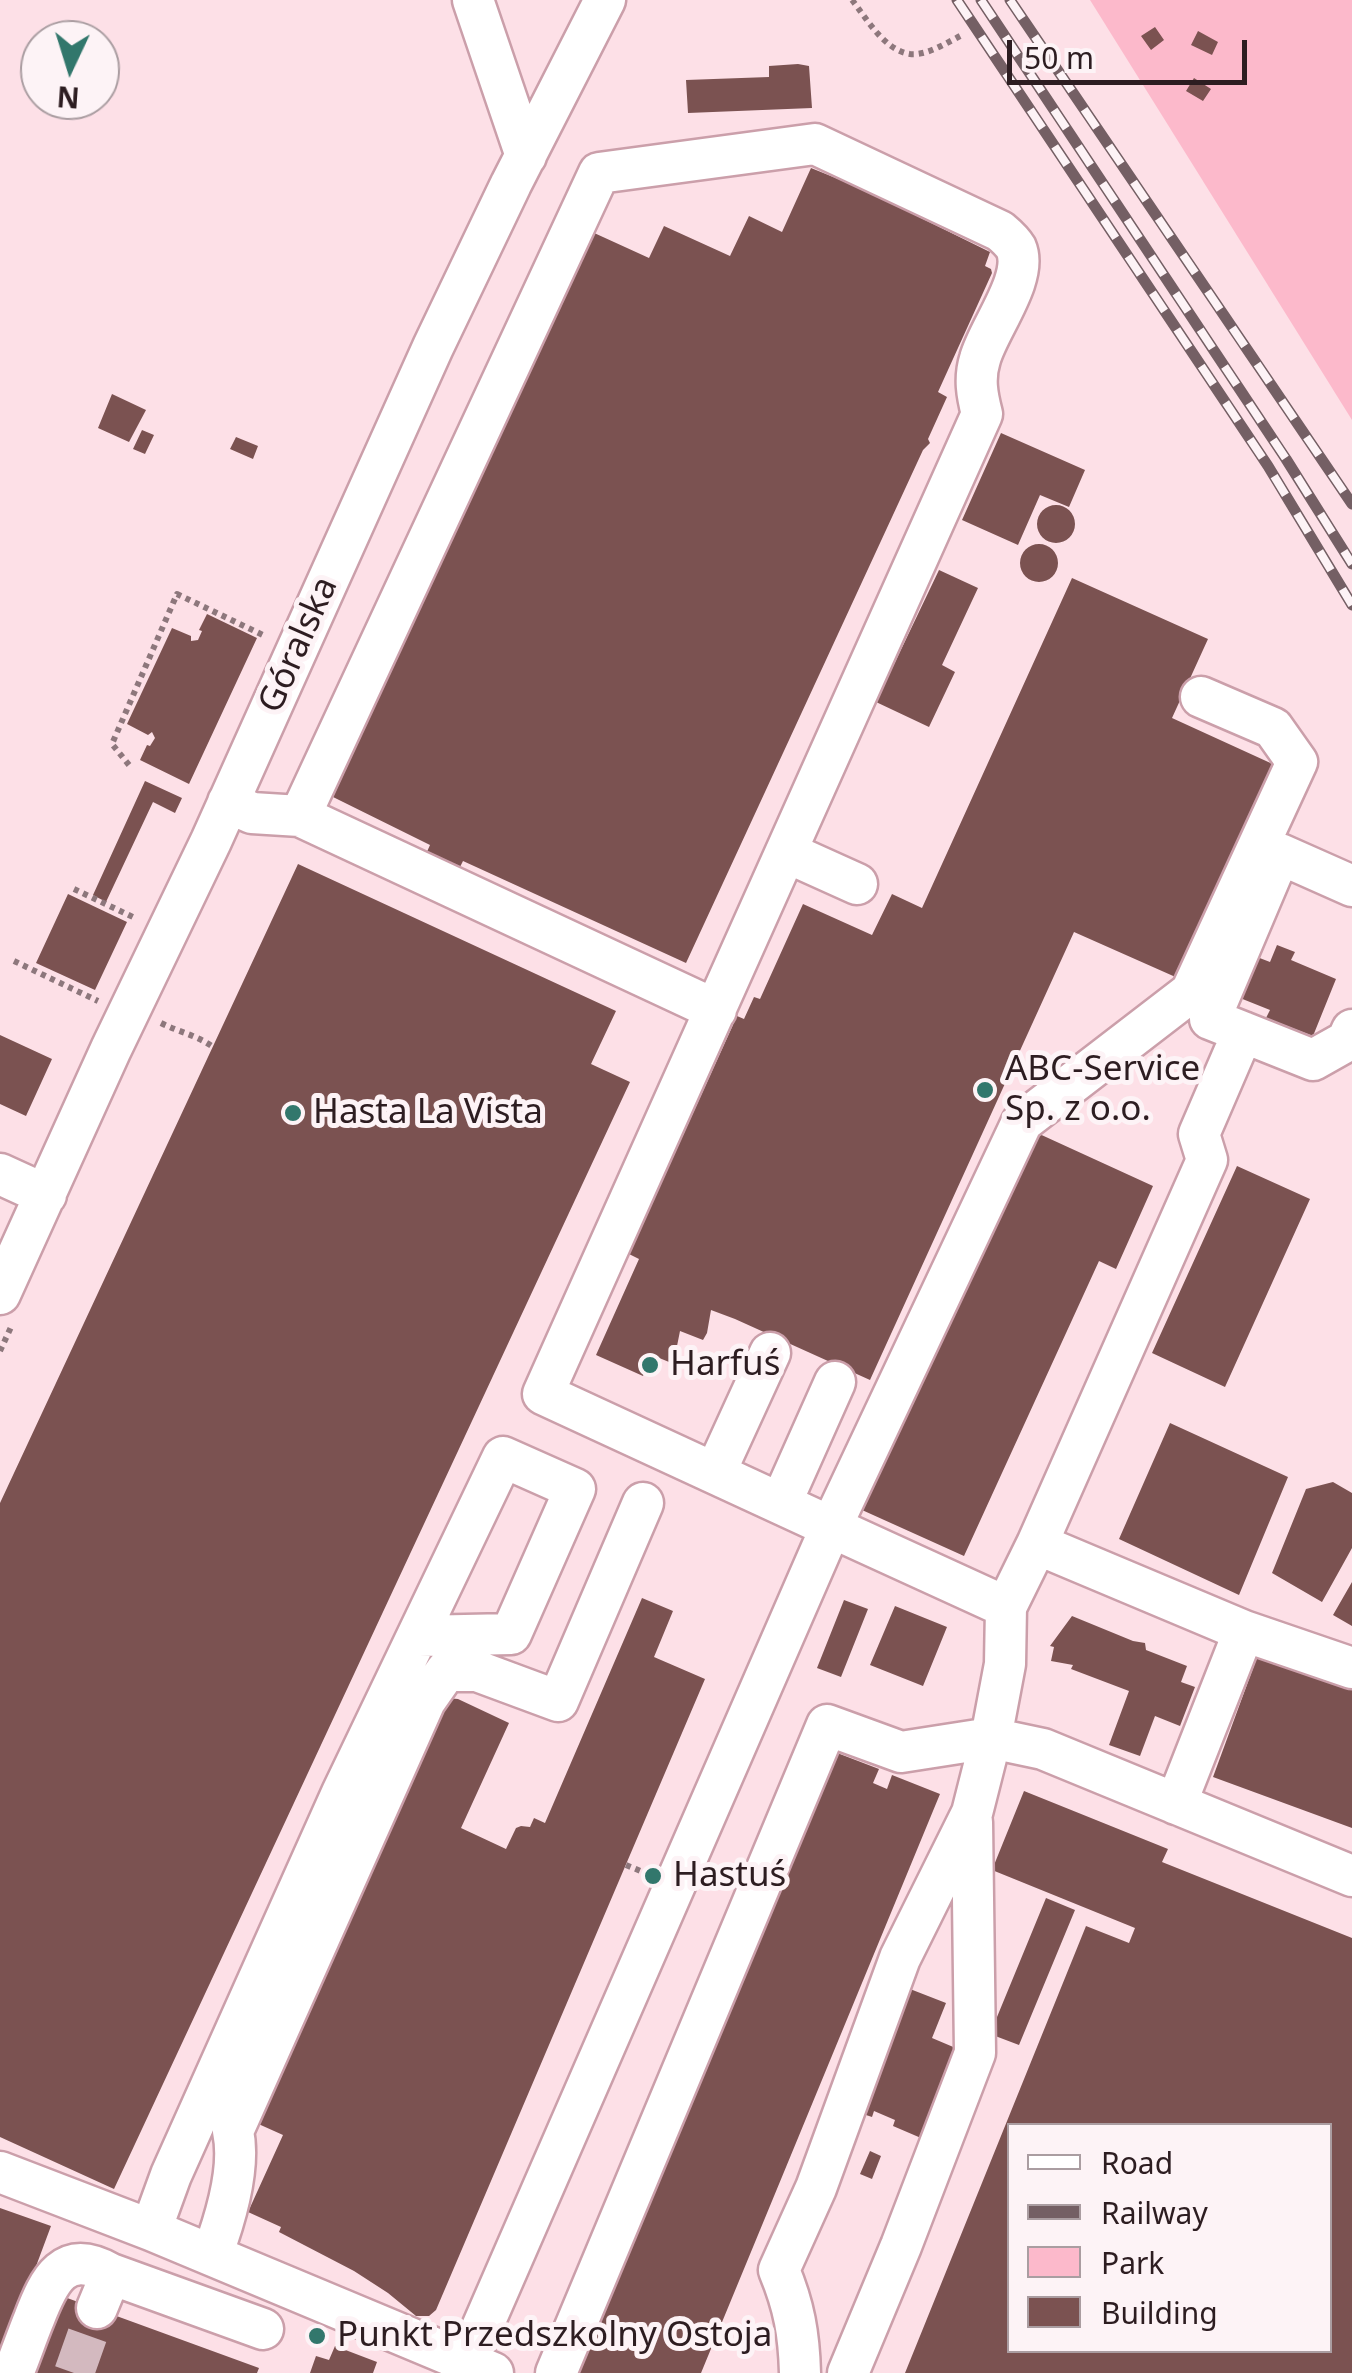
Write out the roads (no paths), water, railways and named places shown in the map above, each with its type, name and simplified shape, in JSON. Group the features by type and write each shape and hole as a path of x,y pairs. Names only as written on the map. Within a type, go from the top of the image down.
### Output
{"street":[{"path":"473,0 526,156"},
{"name":"Góralska","path":"0,1294 434,347 605,0"},
{"path":"300,816 599,173 814,144 1000,231 1014,244 1019,258 1017,276 979,359 976,388 982,414 543,1394 1006,1606"},
{"path":"0,2172 212,2255 474,2369 832,1527 1022,1122 1191,992 1296,762 1273,728 1201,697"},
{"path":"228,802 252,812 300,816 716,1010"},
{"path":"786,852 858,884"},
{"path":"1352,886 1280,854 1210,1018 1313,1060 1347,1041 1352,1030"},
{"path":"800,2373 792,2300 779,2270 816,2188 900,1958 972,1812 1005,1664 1006,1606 1207,1160 1199,1134 1243,1032"},
{"path":"0,1174 46,1195"},
{"path":"714,1474 770,1353"},
{"path":"781,1503 835,1382"},
{"path":"151,2230 171,2175 342,1793 503,1457 575,1490 511,1634 419,1636"},
{"path":"212,2255 225,2221 237,2148 233,2131 424,1701 446,1671 477,1671 558,1701 643,1503"},
{"path":"1037,1544 1244,1631 1352,1668"},
{"path":"1176,1804 1244,1631"},
{"path":"556,2373 828,1724 900,1752 991,1738 1043,1749 1352,1876"},
{"path":"848,2373 976,2053 972,1812"},
{"path":"14,2371 47,2285 65,2268 84,2264 100,2267 104,2291 263,2329"}],"tunnel":[{"path":"74,2373 97,2308"}],"railway":[{"path":"957,0 1268,466 1352,605"},
{"path":"981,0 1352,564"},
{"path":"1010,0 1352,504"}],"place":[{"name":"ABC-Service Sp. z o.o.","path":"985,1090"},
{"name":"Hasta La Vista","path":"293,1113"},
{"name":"Harfuś","path":"650,1365"},
{"name":"Hastuś","path":"653,1876"},
{"name":"Punkt Przedszkolny Ostoja","path":"317,2336"}]}
